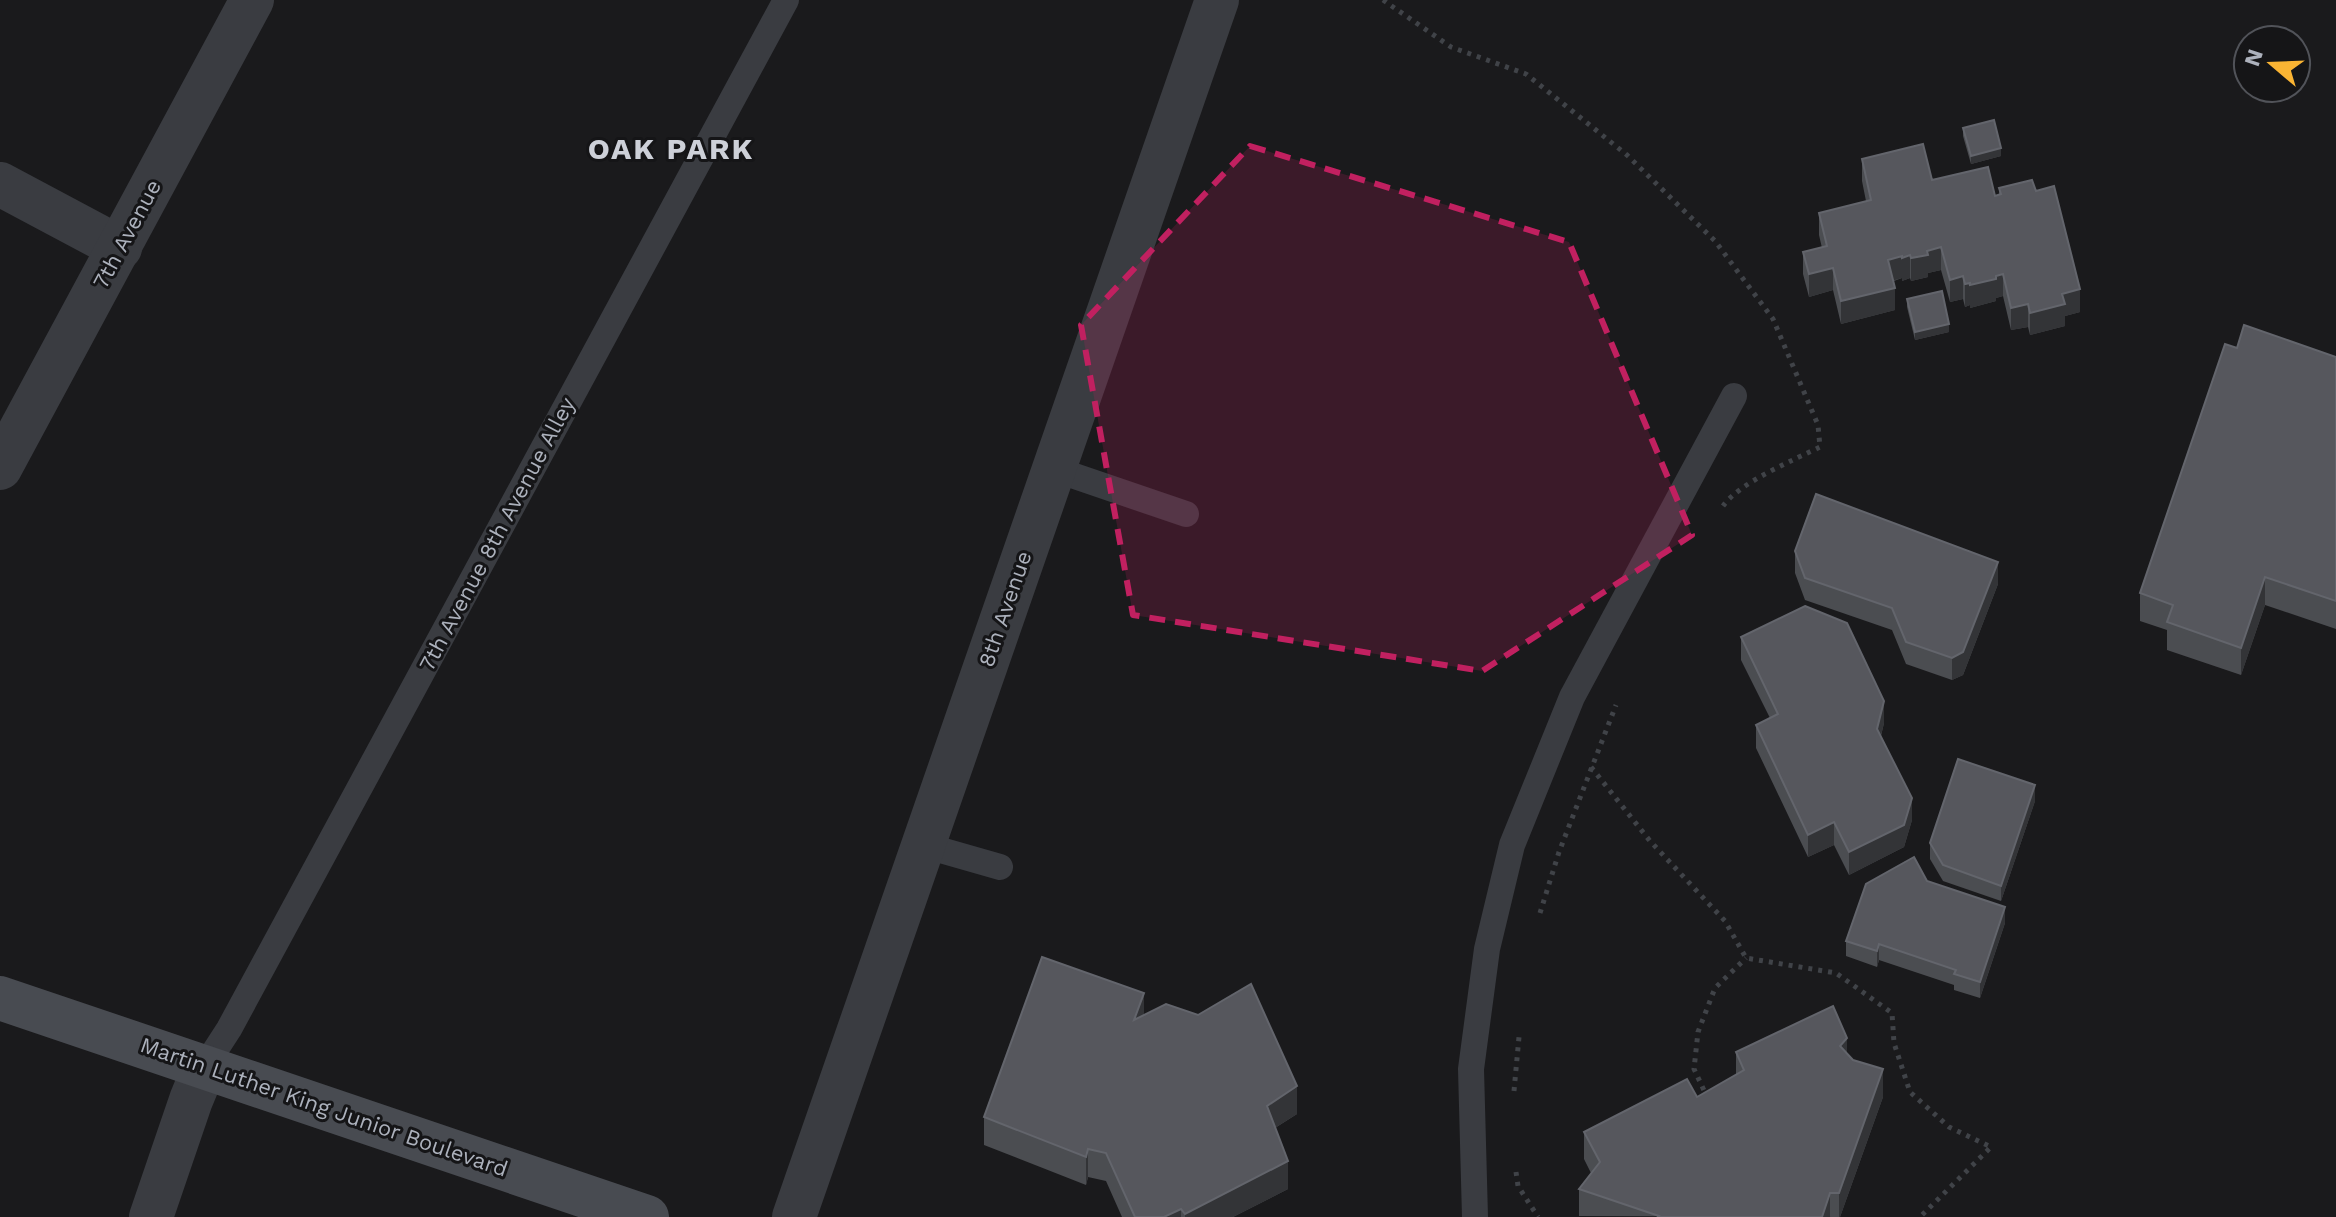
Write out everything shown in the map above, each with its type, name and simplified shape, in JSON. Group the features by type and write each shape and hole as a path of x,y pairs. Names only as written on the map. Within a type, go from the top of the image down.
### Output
{"street":[{"name":"7th Avenue","path":"0,468 252,0"},
{"name":"8th Avenue","path":"794,1217 1217,0"},
{"path":"0,184 120,248"},
{"name":"Martin Luther King Junior Boulevard","path":"0,998 647,1217"},
{"path":"151,1217 205,1066"}],"lane":[{"name":"7th Avenue 8th Avenue Alley","path":"205,1066 229,1029 786,0"},
{"path":"1475,1217 1471,1069 1487,949 1512,845 1572,697 1734,396"},
{"path":"1054,469 1186,514"},
{"path":"923,845 1000,867"}],"path":[{"path":"1591,767 1650,841 1725,921 1746,958"},
{"path":"1709,1103 1694,1069 1698,1032 1715,988 1746,958"},
{"path":"1746,958 1836,973 1892,1013 1894,1043 1910,1092 1949,1127 1991,1147 1920,1217"}],"highlighted area":[{"path":"1250,146 1569,242 1692,535 1482,671 1133,615 1081,325"}],"building":[{"path":"1994,120 2001,148 1971,156 1963,128"},
{"path":"1923,144 1932,180 1988,167 1995,196 2001,194 1999,188 2032,180 2036,191 2054,186 2080,289 2062,294 2065,304 2030,313 2028,304 2011,308 2003,274 1996,276 1996,279 1970,285 1965,284 1963,276 1950,280 1941,247 1927,251 1928,255 1888,260 1895,288 1841,301 1833,268 1809,274 1803,252 1827,246 1819,213 1871,200 1862,159"},
{"path":"1942,291 1949,324 1915,332 1907,299"},
{"path":"2244,325 2336,357 2336,601 2265,577 2241,648 2167,622 2173,605 2140,593 2225,344 2237,348"},
{"path":"1816,494 1998,562 1963,652 1952,658 1906,642 1892,608 1805,578 1795,551"},
{"path":"1805,606 1847,623 1884,701 1877,729 1912,798 1904,825 1849,852 1834,822 1808,835 1756,725 1778,714 1741,637"},
{"path":"1958,759 2035,785 2001,886 1943,865 1930,843"},
{"path":"1914,857 1927,881 2005,907 1980,982 1954,974 1956,970 1879,944 1877,951 1846,941 1866,884"},
{"path":"1042,957 1144,993 1134,1020 1166,1004 1198,1015 1251,984 1297,1086 1267,1106 1288,1161 1185,1214 1181,1209 1164,1217 1135,1217 1106,1153 1088,1149 1086,1157 984,1117"},
{"path":"1833,1006 1847,1038 1840,1046 1853,1060 1883,1069 1839,1193 1830,1193 1822,1217 1658,1217 1579,1189 1600,1162 1584,1132 1687,1079 1697,1097 1744,1070 1736,1052"}],"district":[{"name":"OAK PARK","path":"671,148"}]}
